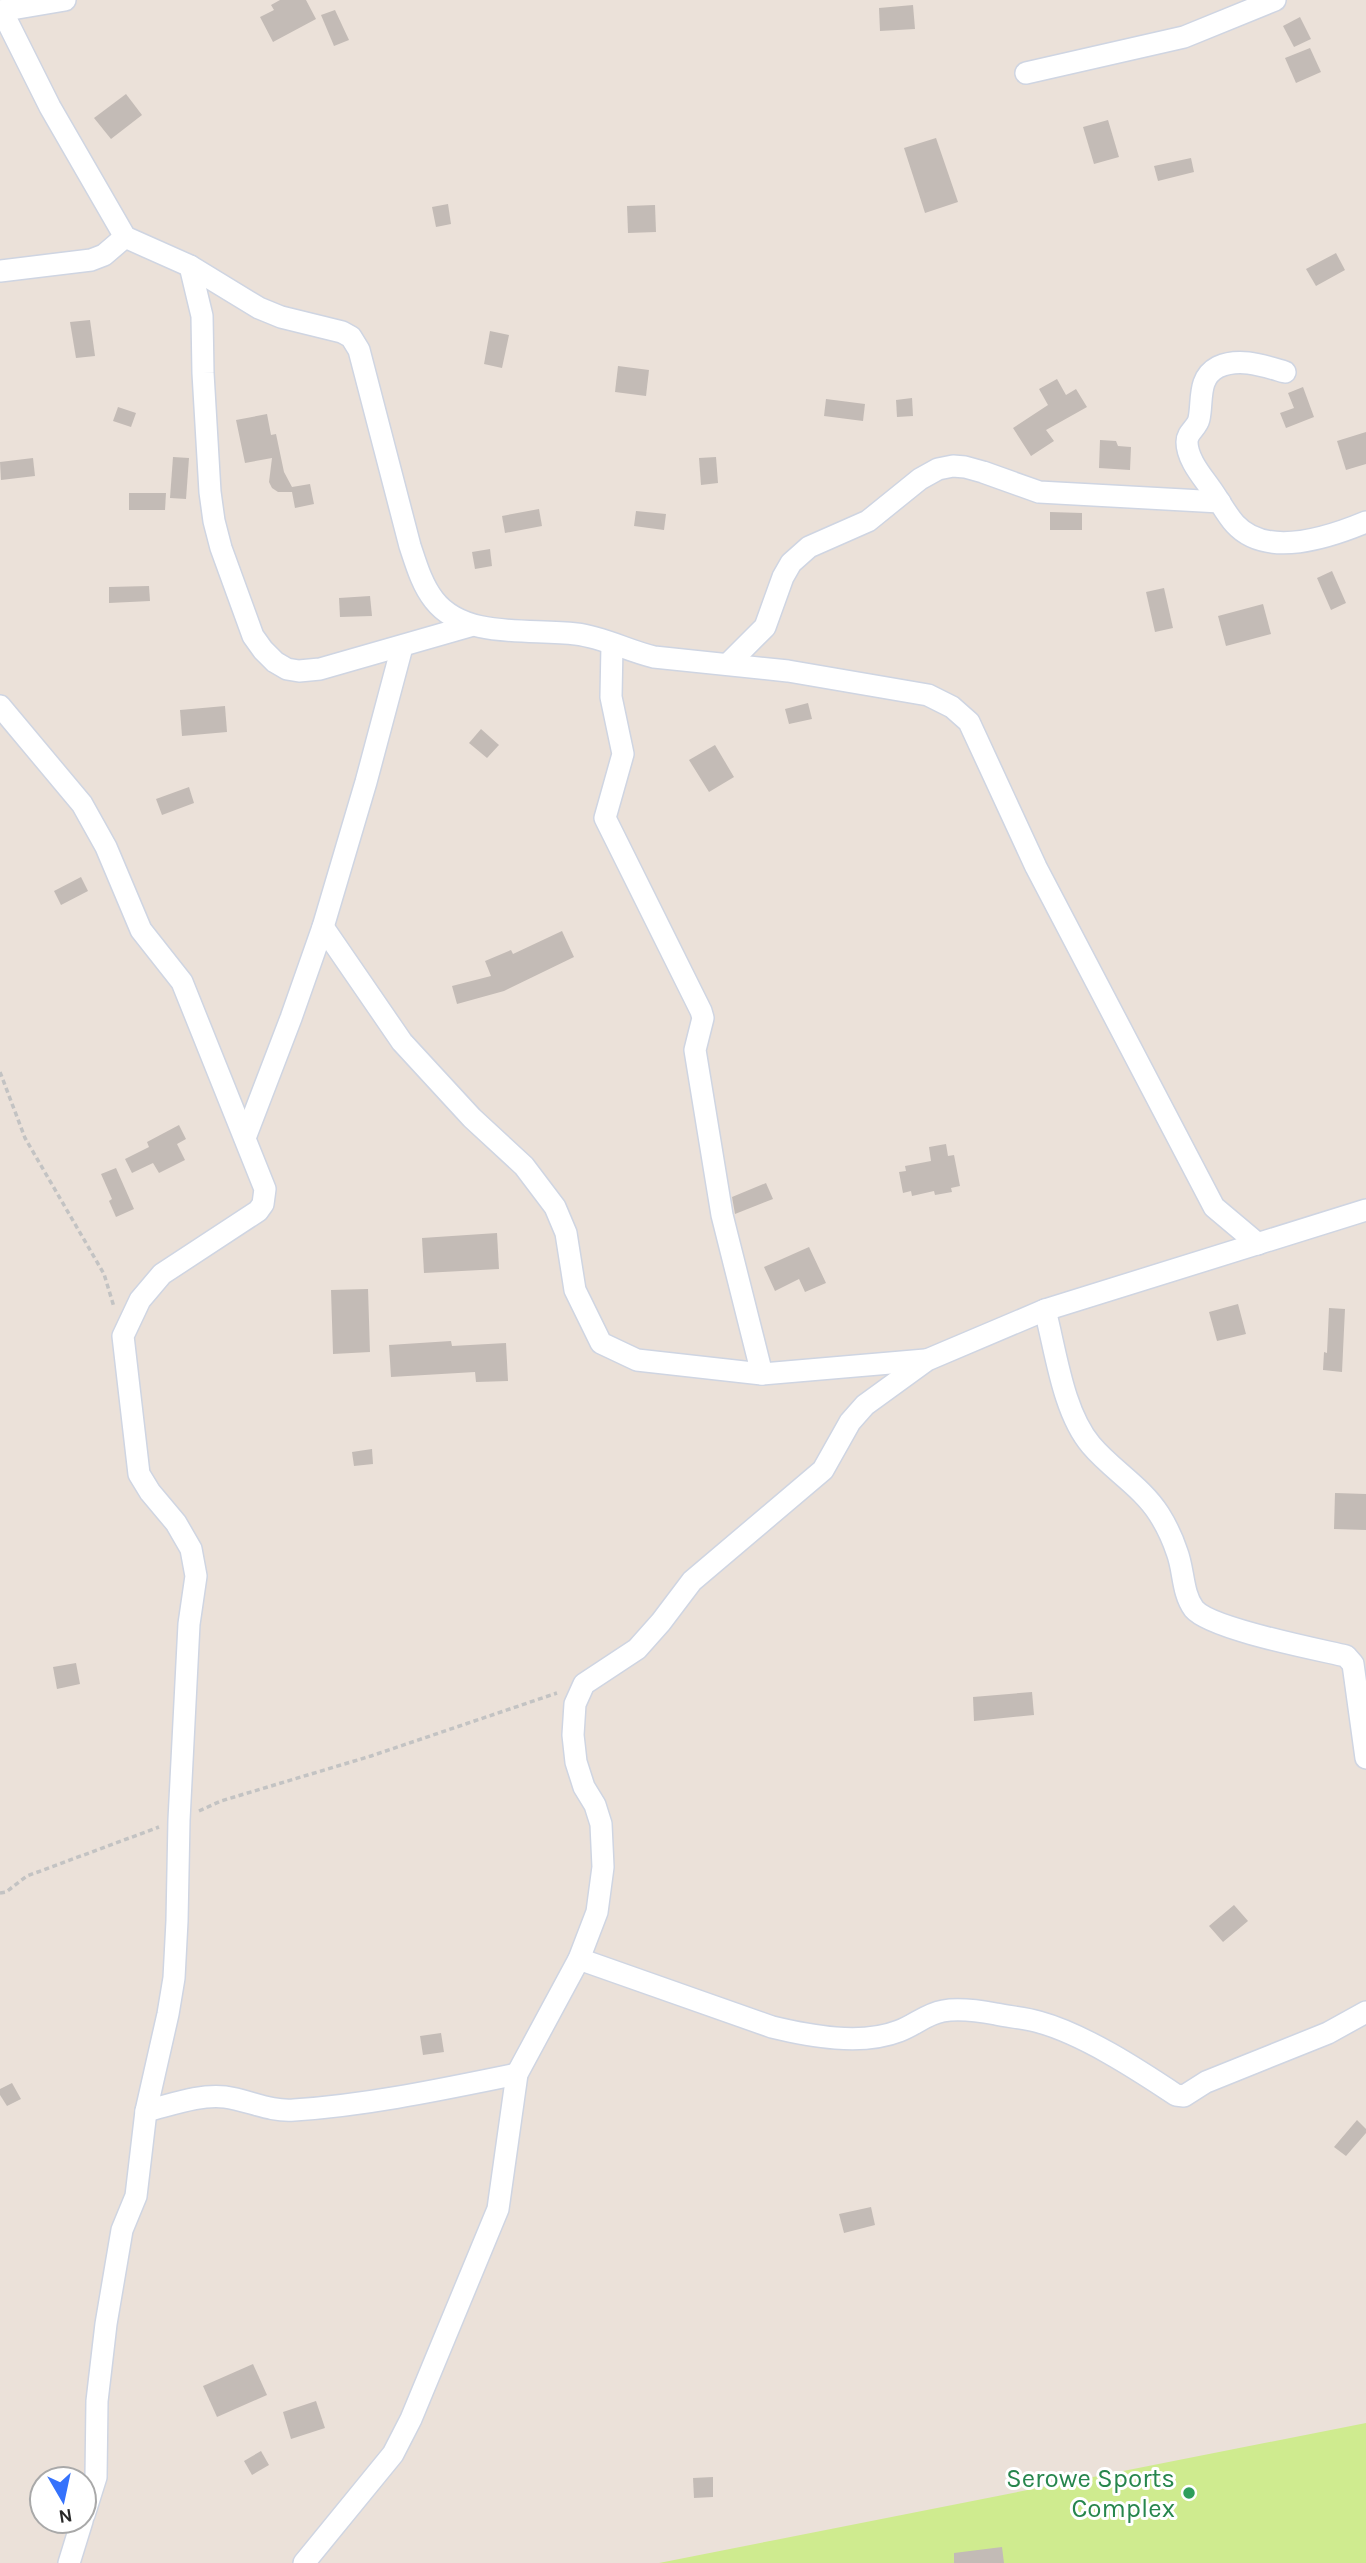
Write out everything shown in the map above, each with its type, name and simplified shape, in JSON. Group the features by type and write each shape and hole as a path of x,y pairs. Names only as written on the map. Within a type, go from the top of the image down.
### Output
{"street":[{"path":"65,0 1,11 50,107 125,237 190,266 259,308 351,337 359,351 410,546 420,574 433,599 448,615 470,626"},
{"path":"1026,73 1184,37 1275,0"},
{"path":"0,271 92,260 104,255 125,237"},
{"path":"190,266 202,316 203,373 214,521 253,636 275,662 299,671 320,669 470,626 588,635 654,657 729,663 928,695 952,707 969,722 1036,867 1214,1207 1258,1244"},
{"path":"1285,372 1252,363 1232,363 1216,368 1206,377 1202,388 1199,420 1187,439 1194,464 1237,526 1261,540 1286,542 1326,536 1366,522"},
{"path":"729,663 765,627 783,577 801,553 868,521 920,479 938,469 965,467 1039,492 1220,502"},
{"path":"612,645 611,697 623,754 605,818 703,1018 695,1050 722,1215 762,1374"},
{"path":"245,1138 323,927 366,782 401,647"},
{"path":"0,706 82,804 94,823 141,930 182,982 265,1189 263,1204 258,1211 162,1274 140,1300 123,1336 139,1474 176,1523 191,1549 195,1576 189,1624 174,1978 169,2014 146,2110 136,2196 122,2230 106,2324 97,2401 96,2465"},
{"path":"323,927 402,1042 472,1118 524,1166 555,1208 566,1233 575,1290 601,1343 637,1360 762,1374 928,1360"},
{"path":"304,2563 393,2454 411,2419 498,2209 517,2074 579,1959 597,1912 603,1867 601,1824 596,1805 583,1787 576,1762 573,1735 575,1704 584,1684 637,1649 692,1581 823,1470 850,1422 865,1405 928,1360 1045,1310 1366,1210"},
{"path":"1045,1310 1079,1429 1093,1448 1143,1493 1159,1514 1178,1553 1187,1594 1194,1609 1209,1619 1279,1641 1346,1656 1353,1664 1366,1758"},
{"path":"579,1959 772,2027 800,2034 849,2038 887,2035 928,2015 945,2011 982,2012 1039,2022 1080,2039 1176,2095 1184,2096 1206,2082 1328,2033 1366,2012"},
{"path":"146,2110 204,2097 226,2097 289,2110 328,2107 517,2074"},
{"path":"69,2563 78,2535"}],"path":[{"path":"0,1072 25,1138 104,1274 123,1336"},
{"path":"0,1893 6,1892 27,1877 179,1820 221,1801 371,1756 584,1684"}],"green space":[{"name":"Serowe Sports Complex","path":"1366,2423 1366,2563 659,2563"}],"building":[{"path":"280,0 306,0 316,19 273,42 260,17 274,10 271,5"},
{"path":"913,5 915,29 880,31 879,8"},
{"path":"335,10 349,40 334,46 321,15"},
{"path":"1300,17 1311,39 1294,47 1283,26"},
{"path":"1310,48 1321,72 1296,83 1285,58"},
{"path":"126,94 142,115 111,139 94,118"},
{"path":"1108,120 1119,157 1094,164 1083,127"},
{"path":"936,138 958,202 925,213 904,148"},
{"path":"1191,158 1194,172 1158,181 1154,166"},
{"path":"448,204 451,224 436,227 432,207"},
{"path":"655,205 656,232 628,233 627,206"},
{"path":"1336,253 1345,270 1316,286 1306,269"},
{"path":"90,320 95,356 76,358 70,322"},
{"path":"490,331 509,335 502,368 484,364"},
{"path":"618,366 649,370 646,396 615,392"},
{"path":"1057,379 1066,395 1076,389 1087,407 1046,430 1054,441 1031,456 1013,428 1048,405 1039,389"},
{"path":"1303,387 1314,417 1286,428 1280,413 1294,408 1288,393"},
{"path":"912,398 913,416 897,417 896,400"},
{"path":"826,399 865,404 863,421 824,416"},
{"path":"118,407 136,413 131,427 113,421"},
{"path":"267,414 271,435 276,434 284,472 292,487 310,484 314,504 295,508 292,492 278,492 272,488 269,482 272,458 245,463 236,420"},
{"path":"1366,432 1366,464 1346,470 1337,441"},
{"path":"1100,440 1116,441 1118,446 1131,447 1130,470 1099,468"},
{"path":"173,457 189,458 186,499 170,498"},
{"path":"716,457 718,483 701,485 699,458"},
{"path":"33,458 35,476 1,480 0,462"},
{"path":"129,493 166,493 165,510 129,510"},
{"path":"539,509 542,526 505,533 502,516"},
{"path":"636,511 666,514 664,530 634,526"},
{"path":"1050,512 1082,513 1082,530 1050,530"},
{"path":"490,549 492,566 475,569 472,552"},
{"path":"1332,571 1346,603 1331,610 1317,578"},
{"path":"149,586 150,601 109,603 109,587"},
{"path":"1164,588 1173,628 1155,632 1146,592"},
{"path":"370,596 372,616 340,617 339,598"},
{"path":"1263,604 1271,634 1226,646 1218,616"},
{"path":"808,703 812,719 789,724 785,709"},
{"path":"225,706 227,732 182,736 180,710"},
{"path":"481,729 499,745 487,758 469,743"},
{"path":"715,745 734,777 709,792 689,760"},
{"path":"189,787 194,803 162,815 156,799"},
{"path":"81,877 88,891 61,905 54,891"},
{"path":"562,931 574,957 504,991 457,1004 452,986 491,976 485,961 511,950 513,954"},
{"path":"179,1125 186,1139 177,1144 185,1160 159,1173 153,1163 132,1173 125,1159 149,1147 147,1142"},
{"path":"946,1144 948,1156 954,1155 960,1186 951,1188 952,1192 935,1195 934,1191 912,1196 911,1191 903,1193 899,1172 906,1171 905,1166 931,1161 929,1147"},
{"path":"116,1168 134,1209 116,1217 109,1201 112,1199 101,1174"},
{"path":"766,1183 773,1199 735,1214 732,1197"},
{"path":"497,1233 499,1269 424,1273 422,1238"},
{"path":"809,1247 826,1283 805,1292 799,1279 775,1291 764,1267"},
{"path":"368,1289 370,1352 333,1354 331,1290"},
{"path":"1238,1304 1246,1334 1217,1341 1209,1312"},
{"path":"1329,1308 1345,1309 1342,1372 1323,1370 1324,1352 1327,1353"},
{"path":"451,1341 452,1346 506,1343 508,1381 476,1382 475,1372 391,1377 389,1345"},
{"path":"372,1449 373,1464 354,1466 352,1452"},
{"path":"1335,1493 1366,1494 1366,1530 1334,1529"},
{"path":"76,1663 80,1684 57,1689 53,1667"},
{"path":"1032,1692 1034,1715 974,1721 973,1697"},
{"path":"1234,1905 1248,1921 1223,1942 1209,1926"},
{"path":"441,2033 444,2052 423,2055 420,2036"},
{"path":"12,2083 21,2099 7,2106 0,2095 0,2089"},
{"path":"1357,2120 1366,2129 1366,2133 1346,2156 1334,2147"},
{"path":"871,2207 875,2225 844,2233 839,2214"},
{"path":"253,2364 267,2395 217,2417 203,2386"},
{"path":"316,2401 325,2428 291,2439 283,2412"},
{"path":"261,2451 269,2465 252,2475 244,2461"},
{"path":"713,2477 713,2497 694,2498 693,2478"},
{"path":"1002,2547 1004,2563 954,2563 954,2553"}],"place":[{"name":"Serowe Sports Complex","path":"1189,2493"}]}
